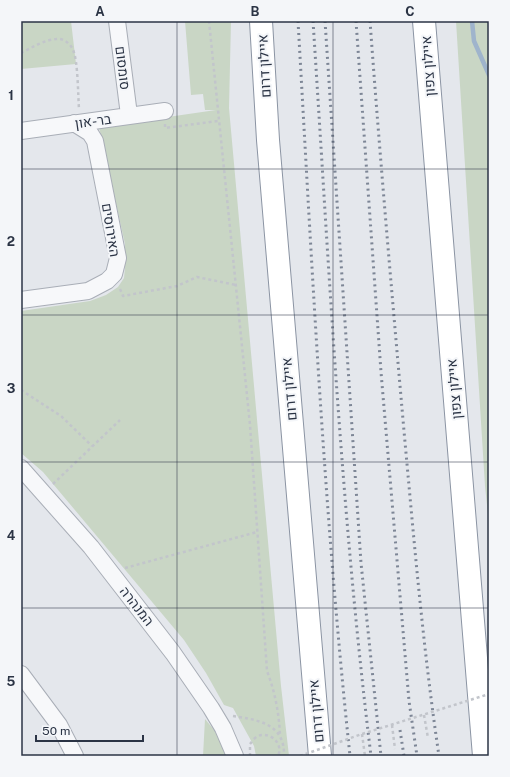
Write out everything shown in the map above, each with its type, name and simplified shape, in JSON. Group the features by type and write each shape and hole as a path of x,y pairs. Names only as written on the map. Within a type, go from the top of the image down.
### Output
{"highway":[{"name":"איילון דרום","path":"261,21 268,148 320,756"},
{"name":"איילון צפון","path":"424,21 484,756"}],"street":[{"name":"סומסום","path":"117,21 129,115"},
{"name":"בר-און","path":"21,131 165,111"},
{"name":"האירוסים","path":"21,300 88,291 107,281 114,274 118,258 95,141 90,133 77,123"},
{"name":"המנהרה","path":"21,468 111,571 173,652 223,728 234,756"},
{"path":"21,674 59,725 75,756"}],"path":[{"path":"209,21 250,425 267,671 274,689 284,756"},
{"path":"21,54 57,38 70,44 75,55 77,123"},
{"path":"165,111 165,128 218,121"},
{"path":"114,274 123,296 177,286 197,277 236,285"},
{"path":"21,390 61,416 92,446"},
{"path":"44,493 120,420"},
{"path":"111,571 258,532"},
{"path":"300,756 362,734 489,694"},
{"path":"424,715 428,738"},
{"path":"232,716 250,718 265,723 280,735"},
{"path":"392,725 395,749"},
{"path":"250,756 250,744 260,734 268,735 275,739 279,745 280,752 278,756"},
{"path":"362,734 365,756"}],"green space":[{"path":"21,21 71,21 76,64 21,69"},
{"path":"185,21 231,21 229,108 281,686 289,756 256,756 254,746 233,708 224,705 206,673 184,640 43,472 21,453 21,311 90,301 106,295 118,287 124,278 125,244 99,127 216,110 205,110 203,94 191,95"},
{"path":"456,21 489,21 489,524 485,486"},
{"path":"205,719 215,731 226,756 203,756"}],"waterway":[{"path":"472,21 474,41 489,75"}],"railway":[{"path":"298,21 326,481 350,756"},
{"path":"313,21 330,297 344,481 371,756"},
{"path":"325,21 361,563 381,756"},
{"path":"356,21 381,372 409,701 417,756"},
{"path":"370,21 415,553 428,675 439,756"},
{"path":"400,730 404,756"}]}
